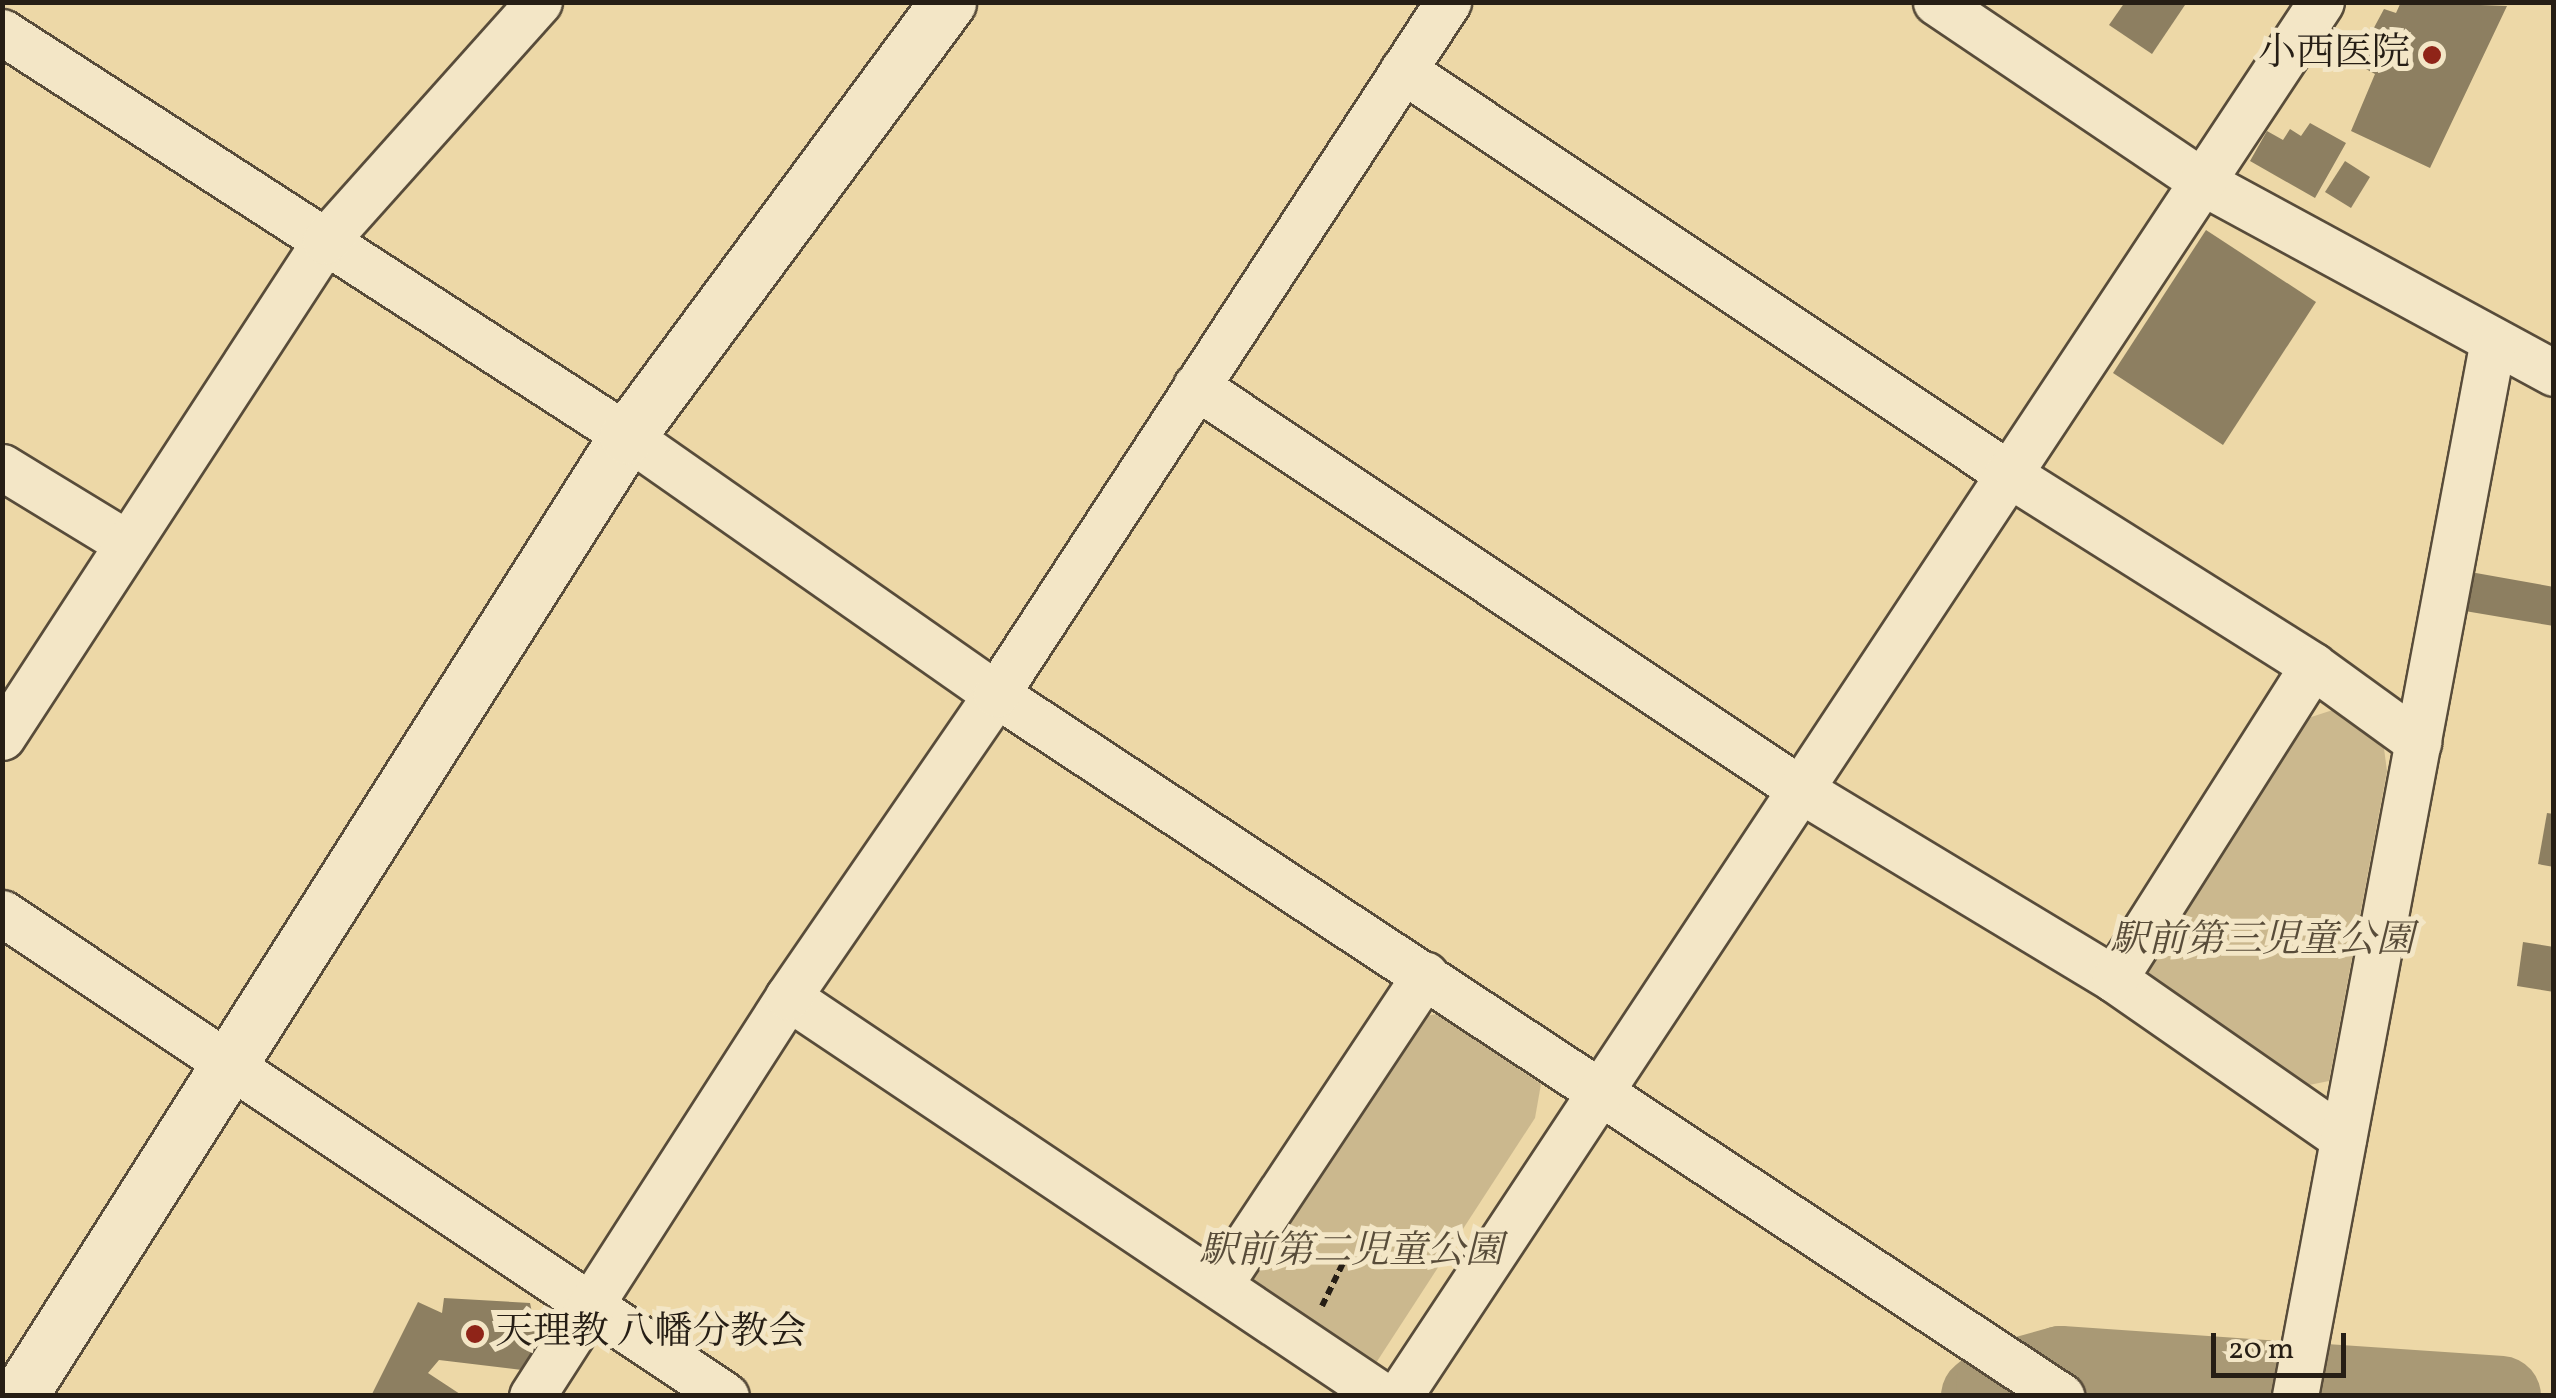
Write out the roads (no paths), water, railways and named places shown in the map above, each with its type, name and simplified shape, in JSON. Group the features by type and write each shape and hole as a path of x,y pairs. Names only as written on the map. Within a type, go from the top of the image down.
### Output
{"street":[{"path":"2,738 125,542 325,241 539,2"},
{"path":"19,1396 627,436 948,2"},
{"path":"532,1396 788,997 996,694 1448,2"},
{"path":"1936,2 2204,183 2492,345 2554,374"},
{"path":"1399,1396 2321,2"},
{"path":"2,32 627,436 996,694 2040,1382"},
{"path":"1403,70 2007,474 2313,666 2418,742"},
{"path":"2297,1382 2492,345"},
{"path":"1196,386 1801,790 2114,979 2343,1138"},
{"path":"2,467 125,542"},
{"path":"2114,979 2313,666"},
{"path":"2,913 726,1396"},
{"path":"1220,1282 1425,975"},
{"path":"788,997 1220,1282 1383,1396"}],"waterway":[{"path":"1981,1396 1996,1384 2061,1366 2501,1396"}],"place":[{"name":"小西医院","path":"2432,55"},
{"name":"天理教 八幡分教会","path":"475,1334"}],"park label":[{"name":"駅前第三児童公園","path":"2262,942"},
{"name":"駅前第二児童公園","path":"1351,1253"}]}
